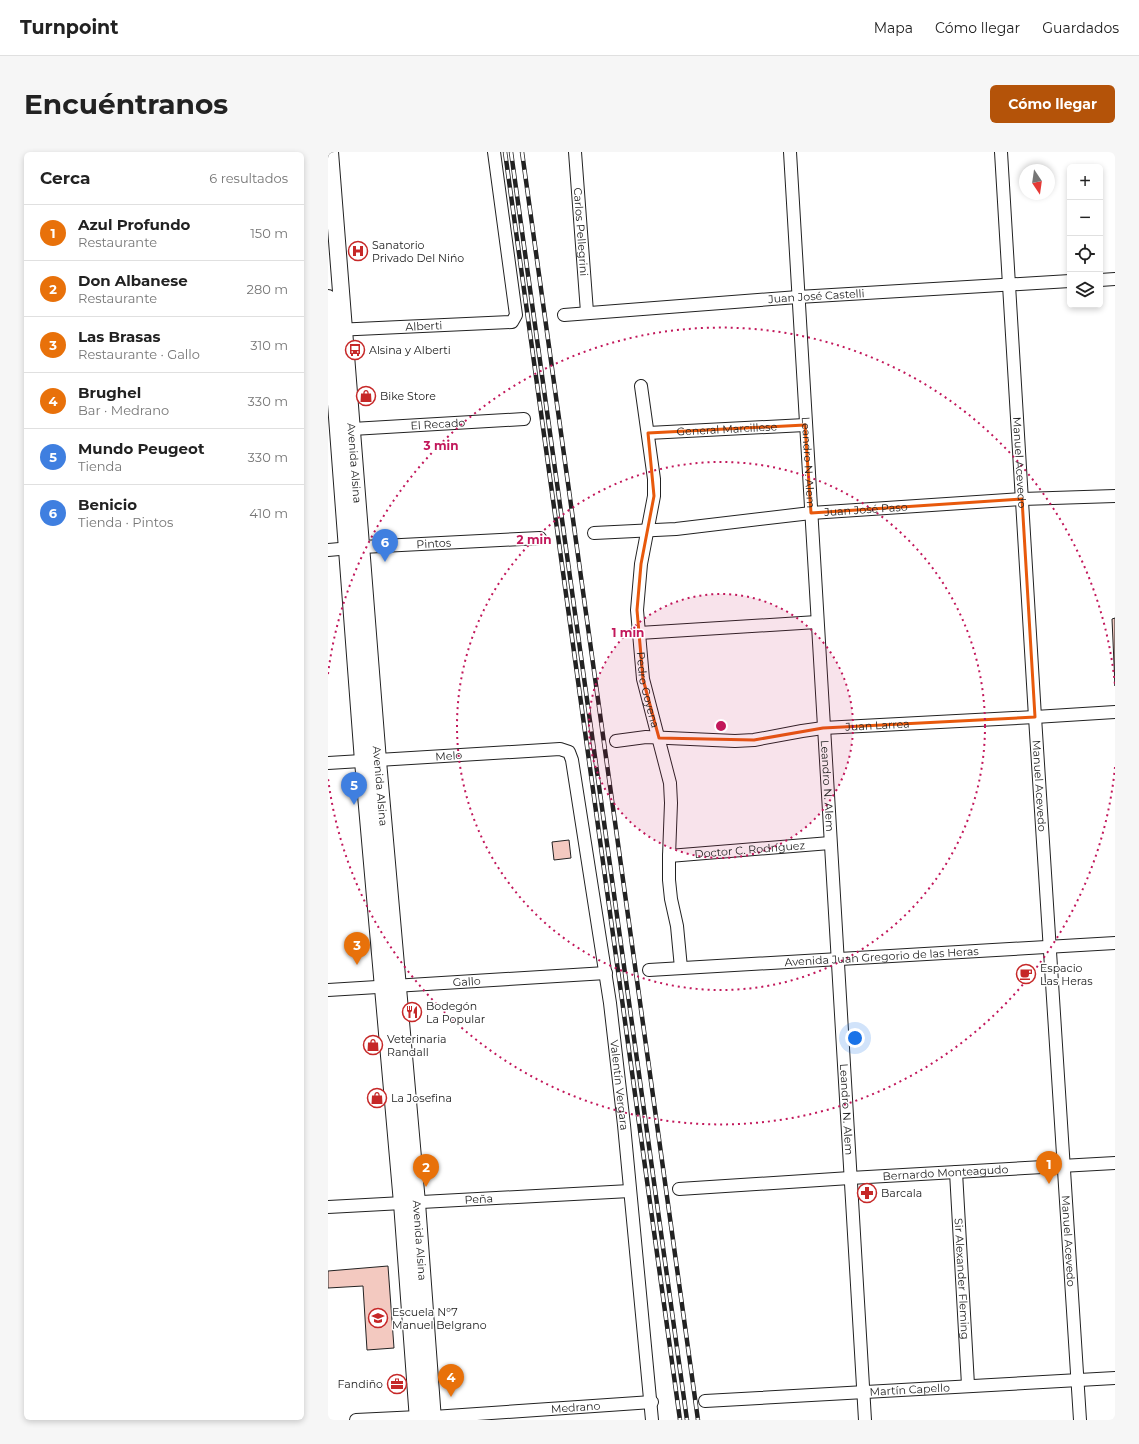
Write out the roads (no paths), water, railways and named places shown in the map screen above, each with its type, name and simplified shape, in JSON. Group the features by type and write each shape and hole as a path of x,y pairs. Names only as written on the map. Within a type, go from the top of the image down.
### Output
{"main road":[{"name":"Avenida Alsina","path":"330,152 334,330 355,548 371,761 410,1203 426,1418"},
{"name":"Avenida Alsina","path":"328,298 352,430 355,548"}],"street":[{"name":"Alberti","path":"334,330 512,322 516,315 494,152"},
{"name":"Carlos Pellegrini","path":"575,152 587,312"},
{"name":"Leandro N. Alem","path":"790,152 865,1420"},
{"name":"Manuel Acevedo","path":"1001,152 1080,1420"},
{"path":"1103,280 1115,279"},
{"name":"Juan José Castelli","path":"564,315 587,312 798,297 1067,281"},
{"name":"Pedro Goyena","path":"641,386 654,479 654,496 639,584 637,610 643,679 670,783 670,892 677,926 681,968"},
{"name":"El Recado","path":"352,430 524,419"},
{"name":"General Marcillese","path":"648,433 805,425"},
{"name":"Juan José Paso","path":"594,532 676,529 811,513 1022,498 1115,496"},
{"name":"Pintos","path":"328,550 540,538"},
{"path":"639,633 817,622"},
{"name":"Juan Larrea","path":"616,741 646,737 735,741 754,740 823,728 1115,712"},
{"name":"Melo","path":"328,763 560,749 569,752"},
{"name":"Valentín Vergara","path":"569,752 572,760 606,973 624,1125 652,1402 652,1420"},
{"name":"Doctor C. Rodríguez","path":"669,856 830,844"},
{"name":"Avenida Juan Gregorio de las Heras","path":"649,970 1115,943"},
{"name":"Gallo","path":"328,990 606,973"},
{"name":"Bernardo Monteagudo","path":"679,1190 850,1178 1115,1163"},
{"name":"Sir Alexander Fleming","path":"956,1172 968,1385"},
{"name":"Peña","path":"328,1207 630,1191"},
{"name":"Martín Capello","path":"705,1401 968,1385 1115,1378"},
{"name":"Medrano","path":"356,1420 426,1418 652,1402"}],"railway":[{"path":"505,152 680,1420"},
{"path":"511,152 687,1420"},
{"path":"522,152 698,1420"}],"place":[{"name":"Sanatorio Privado Del Nińo","path":"358,251"},
{"name":"Alsina y Alberti","path":"355,350"},
{"name":"Bike Store","path":"366,396"},
{"name":"Benicio","path":"385,562"},
{"name":"Mundo Peugeot","path":"354,805"},
{"name":"Las Brasas","path":"357,965"},
{"name":"Espacio Las Heras","path":"1026,974"},
{"name":"Bodegón La Popular","path":"412,1012"},
{"name":"Veterinaria Randall","path":"373,1045"},
{"name":"La Josefina","path":"377,1098"},
{"name":"Azul Profundo","path":"1049,1184"},
{"name":"Don Albanese","path":"426,1187"},
{"name":"Barcala","path":"867,1193"},
{"name":"Escuela Nº7 Manuel Belgrano","path":"378,1318"},
{"name":"Fandiño","path":"397,1384"},
{"name":"Brughel","path":"451,1397"}]}
